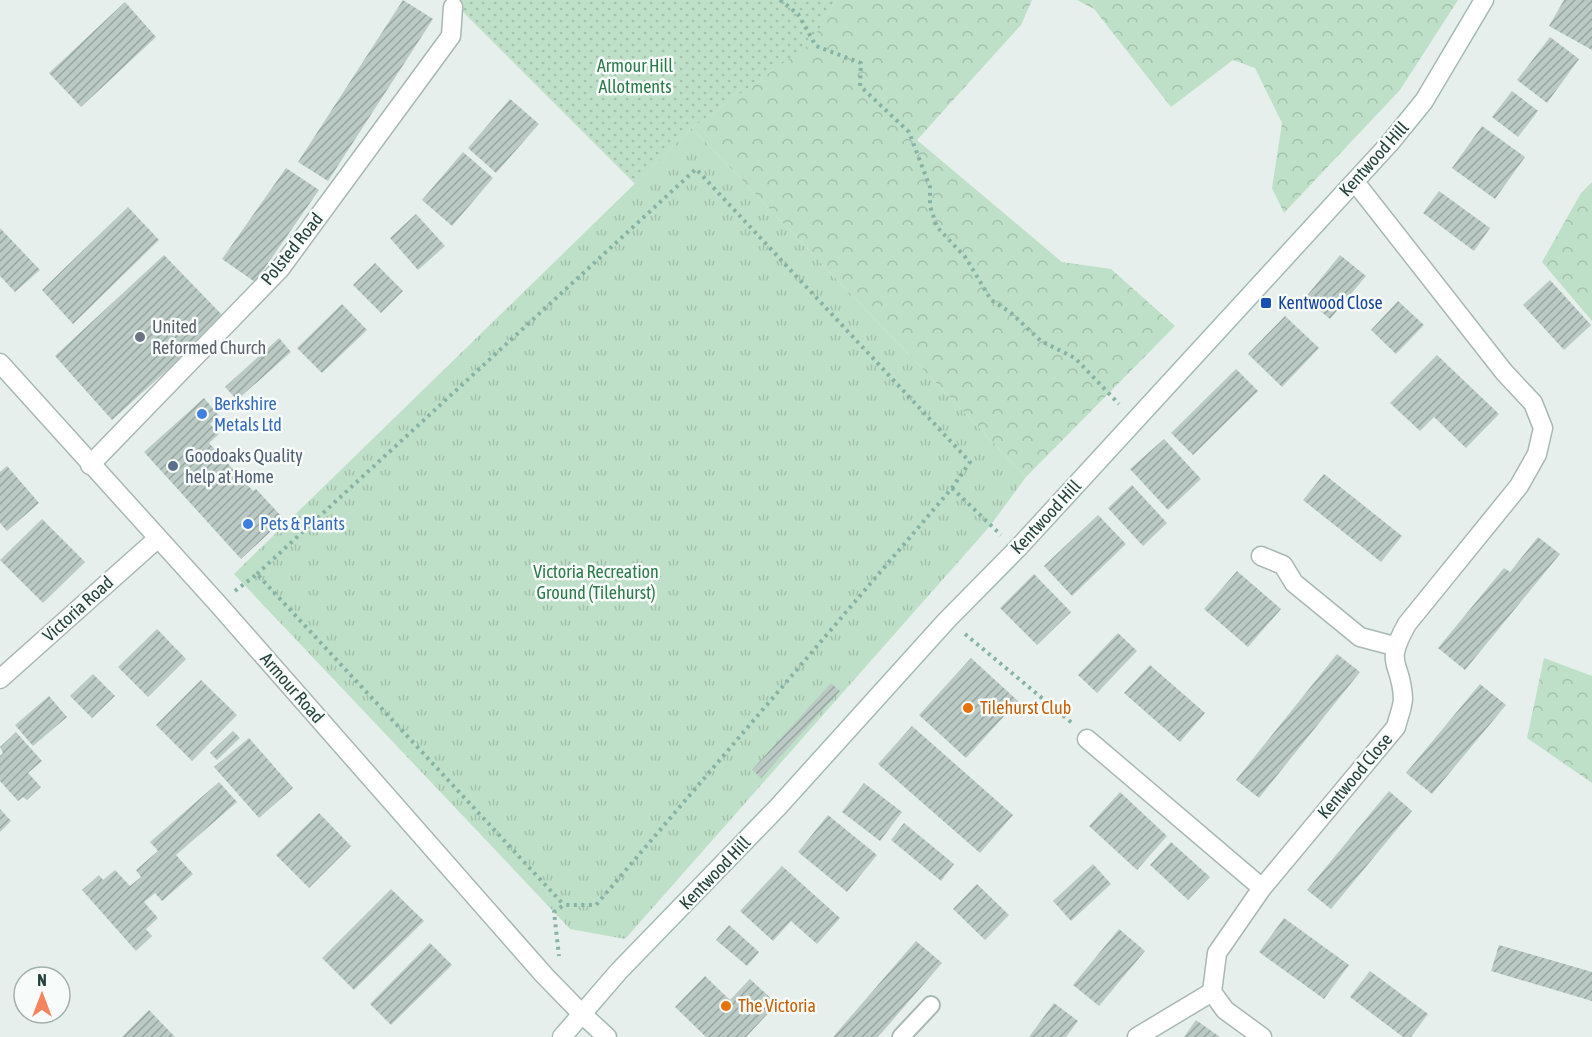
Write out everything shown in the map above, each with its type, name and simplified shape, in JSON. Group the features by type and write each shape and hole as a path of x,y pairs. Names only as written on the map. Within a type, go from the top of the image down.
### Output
{"street":[{"name":"Kentwood Hill","path":"562,1037 619,971 778,807 947,620 1018,547 1354,182 1424,101 1484,0"},
{"name":"Polsted Road","path":"90,465 280,269 452,36 453,7"},
{"path":"1261,556 1283,565 1294,583 1360,637 1394,646 1407,624 1519,486 1537,454 1543,428 1533,403 1504,372 1354,182"},
{"name":"Armour Road","path":"0,363 218,604 544,975 607,1037"},
{"name":"Victoria Road","path":"0,679 157,539"},
{"name":"Kentwood Close","path":"1212,992 1217,952 1262,888 1396,727 1403,699 1393,656 1394,646"},
{"path":"1087,739 1262,888"},
{"path":"1137,1037 1212,992 1225,1010 1262,1037"}],"lane":[{"path":"901,1037 931,1005"}],"path":[{"path":"780,0 798,14 816,46 861,63 860,86 909,132 930,187 930,206 937,227 966,258 991,300 1010,312 1041,341 1075,358 1135,420"},
{"path":"218,604 257,574 696,169 970,462 952,488 596,904 564,905 554,912 560,958"},
{"path":"952,488 990,526"},
{"path":"257,574 564,905"},
{"path":"947,620 1077,727 1087,739"}],"green space":[{"name":"Armour Hill Allotments","path":"451,0 836,0 811,44 692,128 635,184"},
{"path":"836,0 1032,0 1021,25 917,140 1062,262 1111,269 1175,326 1026,477 692,128 810,44"},
{"path":"1077,0 1458,0 1400,90 1284,213 1272,188 1282,123 1255,68 1233,60 1171,107 1094,9"},
{"name":"Victoria Recreation Ground (Tilehurst)","path":"692,128 1026,477 990,526 625,939 570,929 234,574"},
{"path":"1592,182 1592,321 1542,262 1581,193"},
{"path":"1544,658 1592,676 1592,783 1527,738"}],"building":[{"path":"403,0 433,19 328,181 298,162"},
{"path":"1564,0 1592,0 1592,50 1549,26"},
{"path":"125,2 156,37 81,107 49,73"},
{"path":"1550,37 1579,59 1547,103 1517,80"},
{"path":"1512,91 1538,111 1518,137 1492,117"},
{"path":"510,99 539,124 496,173 468,148"},
{"path":"1482,126 1525,157 1495,199 1452,168"},
{"path":"463,152 493,178 452,226 422,200"},
{"path":"286,168 319,190 255,282 222,259"},
{"path":"1439,191 1490,228 1474,251 1423,213"},
{"path":"128,207 159,240 73,324 42,290"},
{"path":"416,214 445,246 418,270 390,238"},
{"path":"0,228 40,270 15,292 0,276"},
{"name":"United Reformed Church","path":"164,255 225,318 112,420 55,356"},
{"path":"1340,255 1366,276 1330,319 1305,298"},
{"path":"375,263 403,291 381,313 353,285"},
{"path":"1550,280 1591,325 1564,350 1523,305"},
{"path":"1398,301 1424,325 1396,354 1371,330"},
{"path":"342,304 367,330 322,373 297,348"},
{"path":"1285,316 1319,348 1282,387 1248,354"},
{"path":"279,338 291,352 237,400 225,387"},
{"path":"1437,355 1499,414 1466,448 1434,417 1420,431 1390,403"},
{"path":"1236,369 1258,391 1193,455 1171,433"},
{"path":"204,398 219,416 210,424 219,434 209,443 253,491 256,489 284,519 241,559 144,452"},
{"path":"1164,439 1201,479 1168,510 1130,469"},
{"path":"7,466 39,503 7,531 0,523 0,472"},
{"path":"1324,474 1402,536 1381,562 1303,500"},
{"path":"1132,485 1167,523 1143,546 1108,508"},
{"path":"1098,515 1126,544 1072,596 1044,566"},
{"path":"42,519 85,562 43,603 0,560"},
{"path":"1538,537 1560,554 1465,670 1438,648 1504,568 1510,572"},
{"path":"1237,571 1281,609 1248,647 1204,609"},
{"path":"1034,574 1071,612 1037,645 1000,608"},
{"path":"157,629 186,659 148,697 118,667"},
{"path":"1118,633 1137,651 1097,693 1078,675"},
{"path":"1337,654 1360,672 1259,798 1236,780"},
{"name":"Tilehurst Club","path":"971,658 1018,701 966,758 919,715"},
{"path":"1150,665 1205,713 1180,742 1124,693"},
{"path":"93,674 115,696 92,718 70,696"},
{"path":"201,680 237,715 192,761 156,725"},
{"path":"831,683 840,691 761,778 752,770"},
{"path":"1480,684 1506,705 1432,794 1406,773"},
{"path":"49,696 67,717 33,746 15,725"},
{"path":"912,726 1013,815 980,853 878,764"},
{"path":"233,731 240,738 217,760 210,753"},
{"path":"16,732 42,761 28,773 41,787 27,800 23,797 18,801 0,781 0,756 3,753 0,747"},
{"path":"249,738 293,788 259,818 214,767"},
{"path":"219,782 237,802 176,855 193,874 162,901 155,893 144,902 158,918 146,929 152,936 136,951 82,890 99,875 103,880 115,870 130,886 141,877 136,870 158,851 150,842"},
{"path":"864,783 902,812 880,841 842,812"},
{"path":"1389,791 1412,811 1331,909 1307,890"},
{"path":"1120,792 1167,836 1137,870 1089,826"},
{"path":"0,809 11,821 0,832"},
{"path":"319,813 351,846 309,888 276,855"},
{"path":"828,815 877,855 847,892 798,852"},
{"path":"904,823 954,864 941,881 891,840"},
{"path":"1171,842 1210,877 1188,900 1150,865"},
{"path":"1093,864 1111,884 1071,921 1053,901"},
{"path":"782,866 840,918 817,944 791,921 773,941 740,911"},
{"path":"977,884 1009,915 985,940 953,909"},
{"path":"391,889 424,921 354,990 322,958"},
{"path":"1284,918 1349,965 1324,999 1259,952"},
{"path":"729,925 759,952 747,966 716,940"},
{"path":"1119,929 1145,951 1099,1006 1073,985"},
{"path":"916,941 942,963 878,1037 833,1037"},
{"path":"430,943 452,965 391,1025 370,1004"},
{"path":"1499,945 1592,972 1592,1001 1491,971"},
{"path":"1370,971 1428,1014 1411,1037 1403,1037 1350,997"},
{"name":"The Victoria","path":"705,976 730,1000 750,979 777,1004 746,1037 706,1037 675,1007"},
{"path":"1054,1003 1078,1021 1066,1037 1029,1037"},
{"path":"149,1010 175,1037 122,1037"},
{"path":"1196,1020 1220,1037 1184,1037"}],"place":[{"name":"Kentwood Close","path":"1266,303"},
{"name":"United Reformed Church","path":"140,337"},
{"name":"Berkshire Metals Ltd","path":"202,414"},
{"name":"Goodoaks Quality help at Home","path":"173,466"},
{"name":"Pets & Plants","path":"248,524"},
{"name":"Tilehurst Club","path":"968,708"},
{"name":"The Victoria","path":"726,1006"}]}
